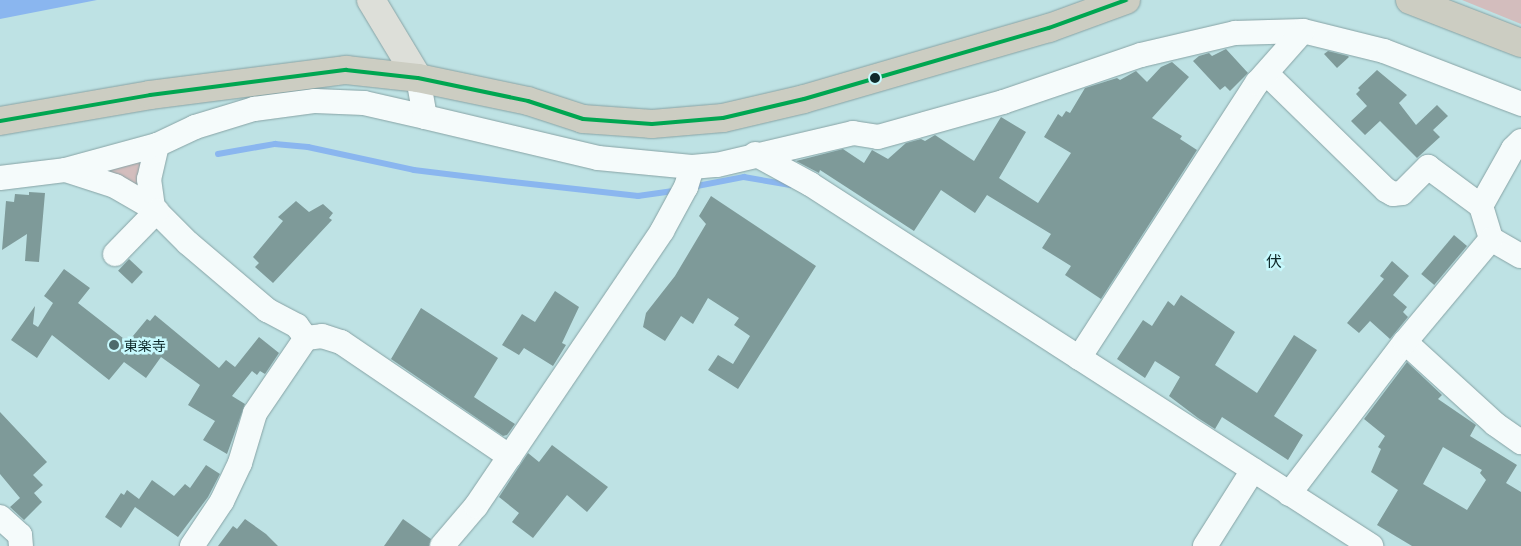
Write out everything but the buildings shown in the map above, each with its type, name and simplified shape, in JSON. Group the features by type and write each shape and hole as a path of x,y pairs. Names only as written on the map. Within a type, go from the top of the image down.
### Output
{"highway":[{"path":"0,121 150,95 346,70 418,78 528,101 583,119 652,124 724,118 804,99 1049,28 1126,0"},
{"path":"1410,0 1521,42"}],"main road":[{"path":"371,0 418,78"}],"street":[{"path":"1079,358 1257,82 1267,74 1303,32"},
{"path":"0,178 65,170 157,145 195,127 245,111 315,101 364,103 598,158 692,168 717,165 756,154 854,133 878,137 1003,102 1141,55 1235,33 1303,32 1384,51 1521,104"},
{"path":"1267,74 1386,190 1393,194 1402,193 1428,167 1481,206 1491,239 1521,256"},
{"path":"418,78 425,117"},
{"path":"1481,206 1513,149 1521,142"},
{"path":"155,210 149,179 157,145"},
{"path":"756,154 810,184 1371,546"},
{"path":"442,546 476,506 662,231 686,187 692,168"},
{"path":"65,170 115,186 155,210 188,243 268,310 297,326 306,338"},
{"path":"115,254 155,210"},
{"path":"1289,494 1405,342 1491,239"},
{"path":"192,546 222,501 240,463 255,413 306,338 322,336 341,342 510,456"},
{"path":"1405,342 1495,424 1521,442"},
{"path":"1205,546 1253,470"},
{"path":"0,517 20,535 21,546"}],"shaded area":[{"path":"1462,0 1521,0 1521,24"},
{"path":"143,157 144,193 89,169"}],"water":[{"path":"0,0 97,0 0,19"}],"waterway":[{"path":"218,154 275,144 308,147 414,170 513,182 638,196 675,191"},
{"path":"692,187 744,177 790,185"}],"transit line":[{"path":"0,121 150,95 346,70 418,78 528,101 583,119 652,124 723,118 804,99 1049,28 1126,0"}],"place":[{"name":"東楽寺","path":"114,345"}],"district":[{"name":"伏","path":"1274,260"}]}
